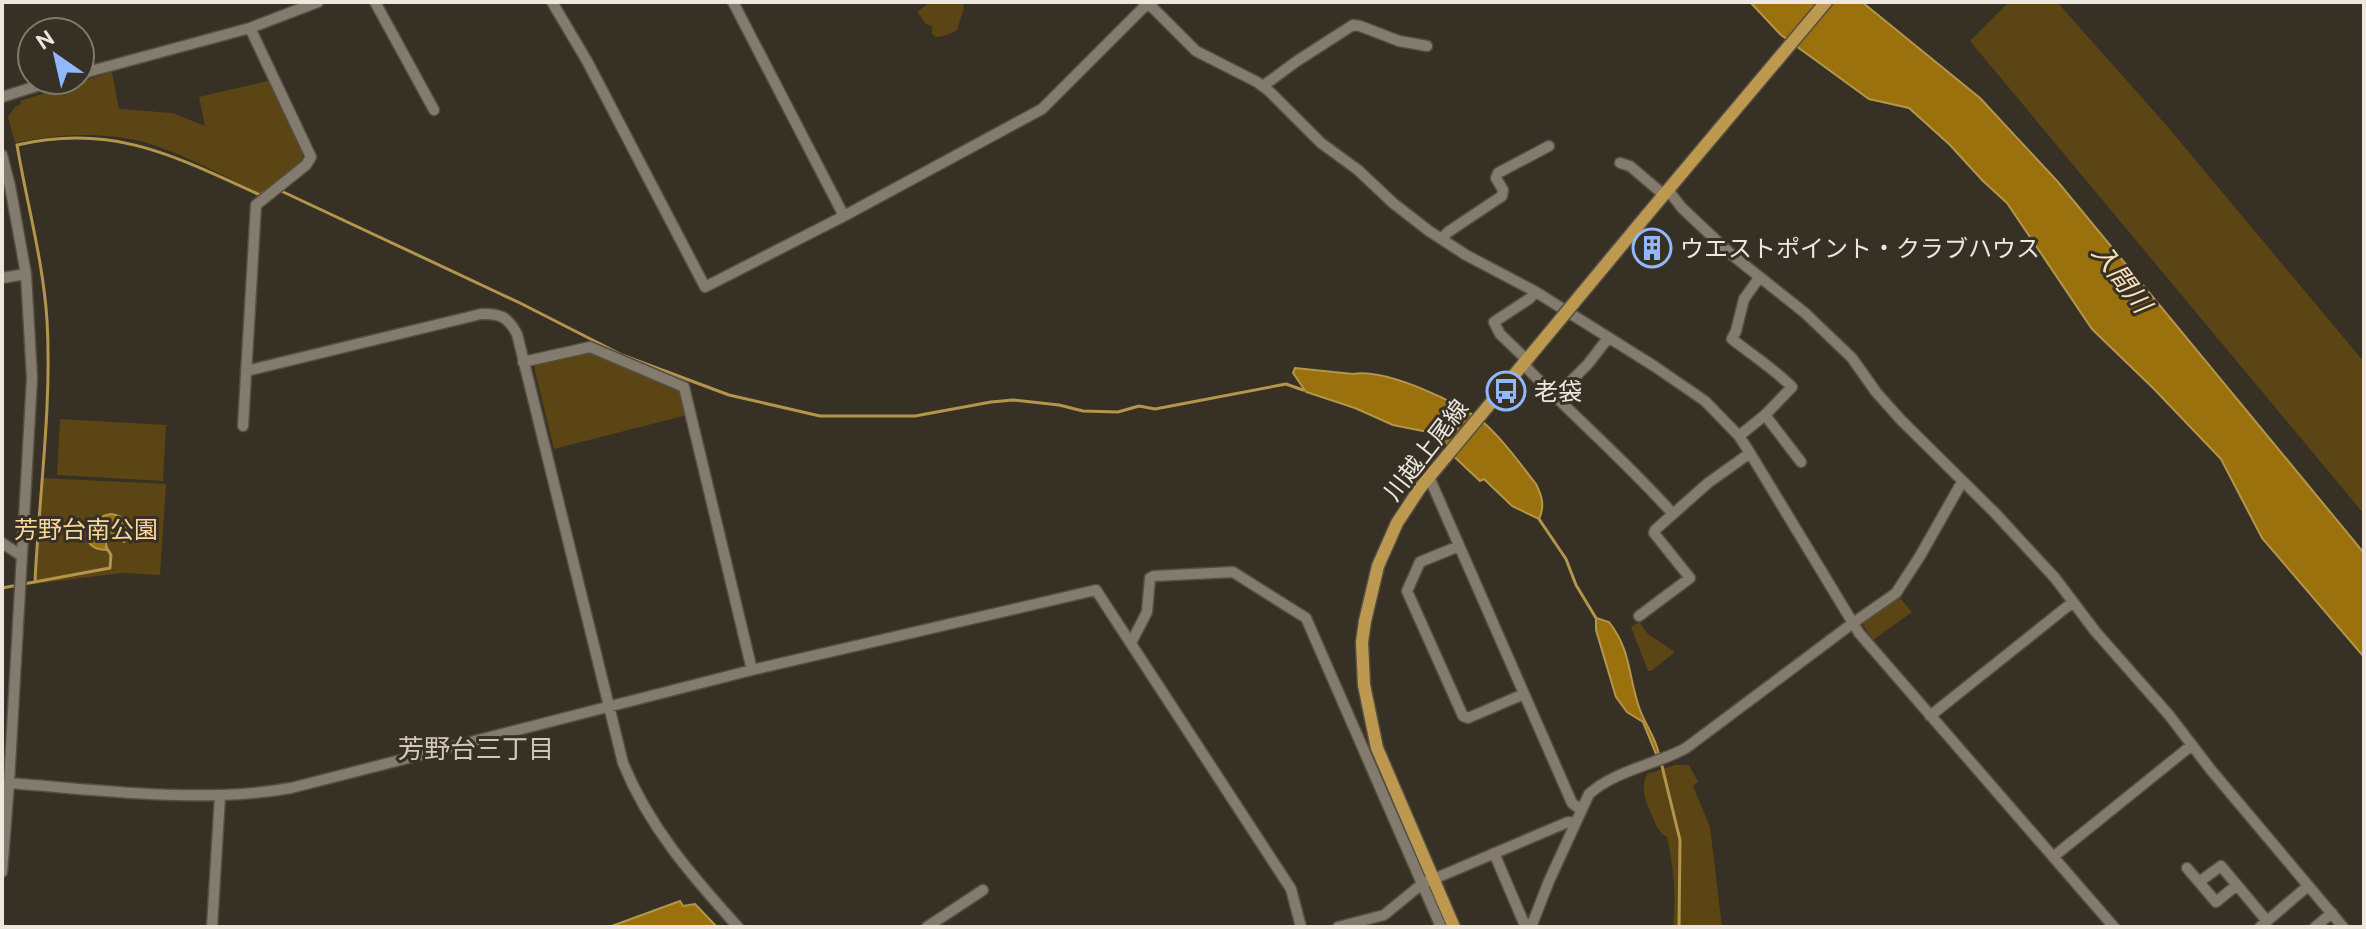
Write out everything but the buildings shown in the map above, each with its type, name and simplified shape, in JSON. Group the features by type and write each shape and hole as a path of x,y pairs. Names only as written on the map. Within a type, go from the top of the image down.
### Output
{"main road":[{"name":"川越上尾線","path":"1454,927 1428,881 1377,748 1364,685 1362,642 1369,596 1389,539 1429,477 1826,2"}],"street":[{"path":"96,70 250,28 318,2"},
{"path":"375,2 434,110"},
{"path":"552,2 587,61 705,287 1042,109 1147,2 1196,51 1263,86 1321,143 1441,239 1536,292 1705,401 1739,436 1859,633 2114,927"},
{"path":"733,2 844,216"},
{"path":"1263,86 1353,25 1399,41 1427,46"},
{"path":"243,426 256,205 306,165 311,157 250,28"},
{"path":"1441,239 1502,196 1503,190 1496,178 1498,173 1549,146"},
{"path":"2,155 26,274 32,378 2,872"},
{"path":"1620,163 1669,189 1682,208 1759,278 1805,313 1852,358 1884,401 2055,578 2343,927"},
{"path":"2,278 26,274"},
{"path":"1739,436 1792,387 1775,370 1732,339 1744,299 1759,278"},
{"path":"1536,292 1494,322 1500,334 1555,397 1633,469 1673,514"},
{"path":"246,371 481,314 495,313 509,320 517,334 623,763 641,804 674,854 738,927"},
{"path":"1555,397 1588,364 1608,338"},
{"path":"523,362 590,347 684,387 752,670"},
{"path":"1765,415 1801,462"},
{"path":"1639,616 1690,578 1654,533 1708,483 1750,453"},
{"path":"1429,477 1572,803 1581,810"},
{"path":"1494,853 1523,921 1530,927 1589,794 1601,784 1668,759 1686,748 1896,593 1962,482"},
{"path":"2,543 22,556"},
{"path":"1459,546 1420,562 1407,591 1463,716 1468,718 1524,694"},
{"path":"1131,643 1147,612 1150,578 1154,576 1233,572 1306,618 1428,881 1441,927"},
{"path":"9,783 220,796 291,788 752,670 1096,590 1291,889 1301,927"},
{"path":"1930,716 2073,602"},
{"path":"2053,857 2192,745"},
{"path":"212,927 220,796"},
{"path":"1338,927 1384,915 1428,881 1568,822 1575,823"},
{"path":"2199,882 2221,866 2263,924 2308,886"},
{"path":"2187,868 2216,902 2237,885"},
{"path":"927,927 983,890"},
{"path":"2315,927 2332,913"}],"green space":[{"path":"930,2 962,2 964,8 957,30 938,37 932,34 932,26 926,24 917,12"},
{"path":"2009,2 2057,2 2167,126 2364,362 2364,514 1970,41"},
{"path":"112,72 119,109 172,113 205,126 199,97 268,81 301,147 303,160 263,195 205,166 144,142 112,136 79,135 15,143 8,117 21,104 20,101 36,96 96,96 96,77"},
{"path":"589,350 681,389 687,415 554,449 535,366 539,362"},
{"path":"60,419 166,425 163,481 57,475"},
{"name":"芳野台南公園","path":"41,478 166,484 160,575 121,573 34,584"},
{"path":"1899,597 1912,612 1873,640 1862,623"},
{"path":"1639,622 1648,634 1675,652 1651,671 1648,671 1631,627"},
{"path":"1675,765 1689,765 1698,782 1693,786 1710,827 1722,927 1673,927 1674,882 1667,837 1656,826 1644,788 1647,774"}],"water":[{"name":"入間川","path":"1750,2 1862,2 1980,98 2058,182 2364,553 2364,657 2262,538 2221,459 2092,329 2007,203 1909,108 1869,99 1781,35"},
{"path":"1295,368 1367,374 1402,381 1473,415 1512,452 1536,484 1542,501 1539,519 1512,506 1484,479 1480,481 1428,432 1393,425 1355,408 1306,392 1293,373"},
{"path":"111,514 126,520 131,535 124,542 117,537 108,538 107,550 91,545 88,539 90,527 95,521"},
{"path":"1596,618 1609,622 1616,632 1639,707 1659,754 1656,754 1643,722 1627,712 1616,697 1596,630"},
{"path":"680,901 683,906 695,904 717,927 609,927"}],"waterway":[{"path":"35,582 46,418 47,320 17,145 52,139 114,141 171,156 260,195 272,187"},
{"path":"279,190 520,303 622,355 729,395 820,416 915,416 1013,400 1083,411 1118,412 1139,406 1155,409 1286,384 1303,390"},
{"path":"1539,519 1566,559 1576,585 1596,618"},
{"path":"2,588 110,568 111,555 106,547"},
{"path":"1659,754 1680,840 1679,927"}],"place":[{"name":"ウエストポイント・クラブハウス","path":"1652,248"},
{"name":"老袋","path":"1506,391"}],"district":[{"name":"芳野台三丁目","path":"476,748"}]}
